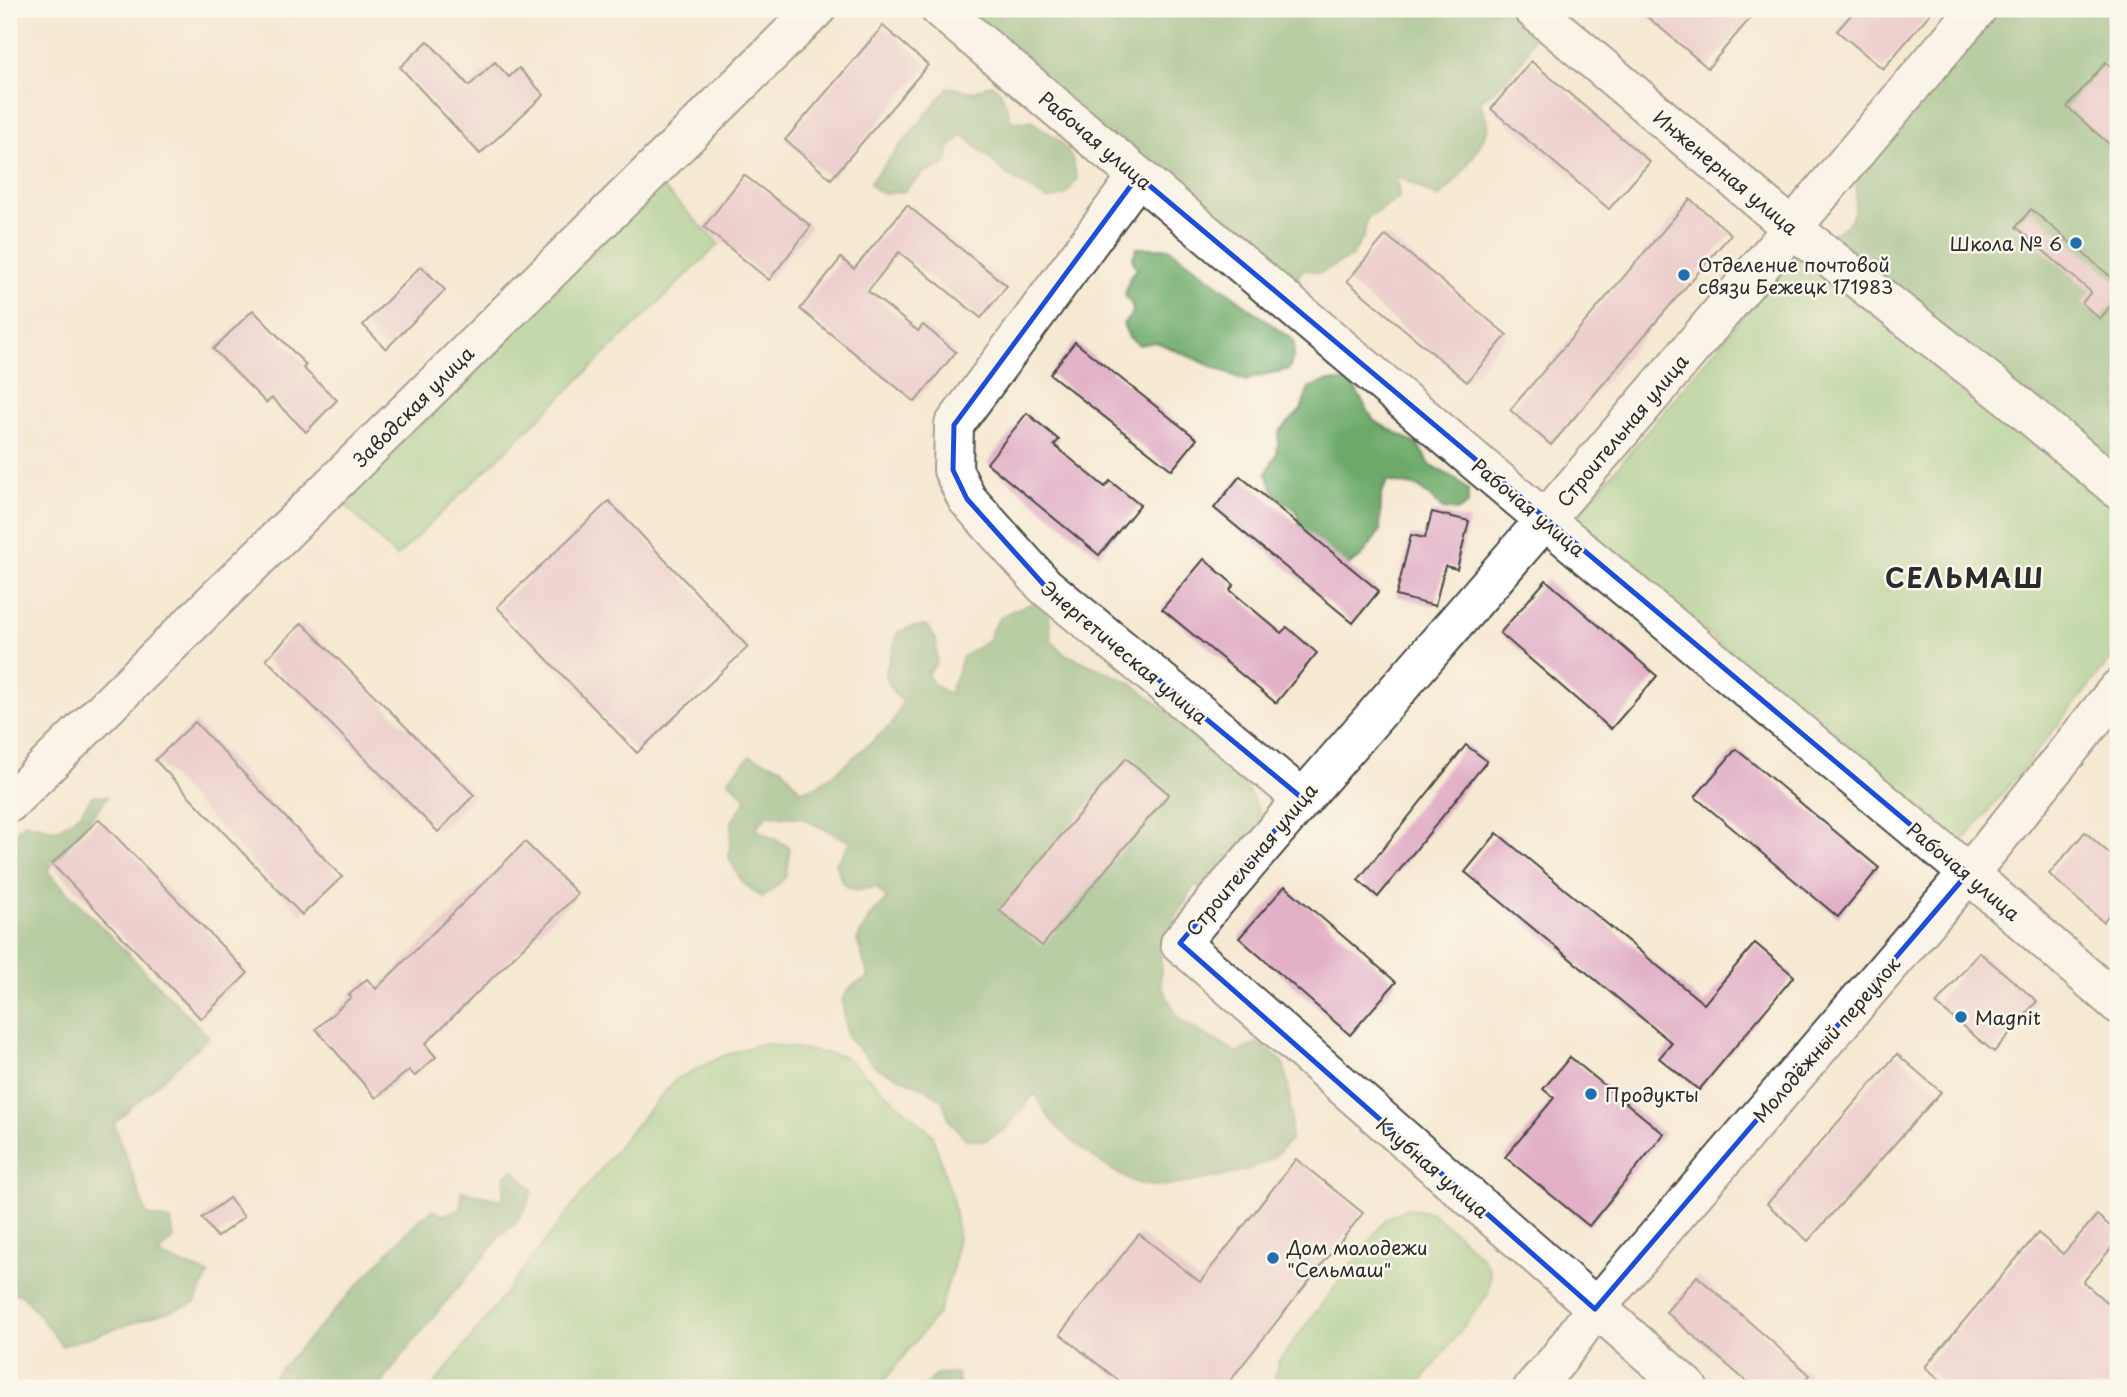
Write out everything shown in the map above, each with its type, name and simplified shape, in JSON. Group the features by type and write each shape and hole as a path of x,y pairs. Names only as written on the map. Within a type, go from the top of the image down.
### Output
{"street":[{"name":"Заводская улица","path":"9,803 816,9"},
{"name":"Рабочая улица","path":"940,9 1968,873 2118,1004"},
{"name":"Инженерная улица","path":"1533,9 1793,228 2011,399 2118,489"},
{"name":"Строительная улица","path":"1180,943 1302,798 1545,520 1978,9"},
{"name":"Энергетическая улица","path":"1138,176 954,425 953,470 967,499 1045,586 1302,798"},
{"name":"Молодёжный переулок","path":"1533,1388 1557,1361 1595,1309 1968,873 2118,689"},
{"name":"Клубная улица","path":"1180,943 1688,1388"}],"highlighted area":[{"path":"1138,176 1968,873 1595,1309 1180,943 1302,798 1045,586 967,499 953,470 954,425"}],"green space":[{"path":"956,9 1513,9 1535,27 1528,50 1515,70 1480,101 1489,126 1468,165 1447,190 1439,198 1397,176 1399,198 1367,219 1364,236 1351,257 1320,273 1303,269 1297,282 1287,287"},
{"path":"2002,9 2118,9 2118,472 1831,234 1847,225 1851,219 1855,205 1856,178"},
{"path":"991,84 1001,92 1012,122 1031,121 1059,140 1072,157 1077,179 1066,195 1048,200 1009,176 963,135 949,148 948,160 940,168 926,171 903,192 884,193 873,187 870,182 949,87 975,92"},
{"path":"661,186 719,244 396,557 341,500"},
{"path":"1137,248 1169,248 1294,341 1294,354 1289,369 1246,381 1156,342 1139,345 1129,337 1123,324 1133,313 1132,305 1125,295 1130,277 1137,269 1132,259"},
{"path":"1795,253 2118,509 2118,651 1962,843 1572,522"},
{"path":"1327,381 1351,382 1374,421 1417,444 1431,466 1456,479 1468,489 1468,504 1457,511 1443,509 1419,487 1387,481 1381,496 1380,531 1362,556 1341,571 1302,545 1297,511 1277,496 1266,474 1277,453 1279,432 1301,410 1309,388"},
{"path":"1043,601 1049,613 1051,640 1063,653 1130,682 1190,729 1226,761 1247,789 1265,821 1212,894 1195,885 1161,944 1161,985 1179,1019 1237,1053 1257,1043 1272,1052 1283,1065 1289,1090 1291,1139 1268,1161 1258,1166 1187,1183 1143,1185 1107,1167 1069,1138 1049,1118 1035,1093 1005,1130 984,1141 966,1139 950,1122 942,1100 924,1088 877,1068 847,1037 842,999 853,985 869,978 857,940 870,916 887,899 876,887 857,891 843,884 835,864 851,842 802,818 767,815 755,829 790,847 786,877 763,898 742,882 729,858 732,821 747,799 728,780 750,756 782,767 800,790 816,787 892,724 903,701 893,693 885,674 898,632 911,627 927,626 936,639 937,663 927,673 933,684 949,694 963,657 989,639 992,629 1003,616 1017,608"},
{"path":"93,795 108,797 47,871 209,1037 114,1123 147,1215 171,1221 174,1238 158,1255 209,1274 195,1303 62,1346 24,1296 9,1292 9,839 25,822 56,830 80,814"},
{"path":"762,1043 844,1056 932,1134 952,1197 958,1234 953,1267 939,1312 878,1388 432,1388 628,1134 676,1079 723,1056"},
{"path":"513,1169 533,1190 523,1213 498,1237 422,1331 381,1388 263,1388 417,1221 433,1210 442,1215 461,1209 461,1191 503,1200 505,1177"},
{"path":"1406,1208 1430,1212 1481,1257 1489,1269 1488,1294 1417,1388 1277,1388 1275,1376 1279,1361 1386,1219"},
{"path":"957,1373 960,1388 923,1388 936,1374"}],"building":[{"path":"1638,9 1758,9 1708,68"},
{"path":"1856,9 1934,9 1883,69 1837,31"},
{"path":"883,26 928,65 831,179 785,140"},
{"path":"428,41 469,86 495,62 509,77 519,68 544,95 480,154 400,67"},
{"path":"1531,61 1650,162 1609,209 1491,109"},
{"path":"2106,62 2118,73 2118,152 2067,107"},
{"path":"744,175 811,226 769,280 704,227"},
{"path":"1690,199 1731,234 1551,445 1510,410"},
{"path":"907,205 1007,286 981,318 899,252 868,291 918,331 923,325 956,352 915,402 800,309 841,258 854,269"},
{"path":"2031,209 2118,283 2118,297 2100,319 2082,303 2091,292 2016,227"},
{"path":"1386,235 1507,335 1467,382 1347,281"},
{"path":"421,266 445,290 386,349 363,325"},
{"path":"253,310 306,365 303,368 337,400 306,432 272,398 266,403 213,349"},
{"path":"1075,342 1197,439 1172,470 1050,374"},
{"path":"1027,413 1059,440 1054,445 1105,487 1110,481 1140,505 1099,555 987,463"},
{"path":"1240,476 1379,591 1353,623 1214,508"},
{"path":"609,501 748,647 637,753 497,607"},
{"path":"1432,512 1469,521 1457,569 1445,566 1435,606 1396,596 1411,535 1425,538"},
{"path":"1204,559 1234,585 1230,590 1281,633 1287,627 1317,653 1276,703 1162,609"},
{"path":"1546,580 1657,676 1611,729 1500,633"},
{"path":"302,623 474,795 438,832 266,659"},
{"path":"195,722 342,877 302,915 155,760"},
{"path":"1466,745 1487,761 1378,897 1358,880"},
{"path":"1736,749 1879,868 1838,917 1695,797"},
{"path":"1126,758 1169,794 1042,946 999,910"},
{"path":"99,819 248,973 201,1019 52,864"},
{"path":"2085,832 2118,861 2118,904 2103,922 2049,874"},
{"path":"1497,833 1704,1004 1755,943 1794,976 1699,1090 1659,1058 1672,1043 1465,872"},
{"path":"525,842 578,894 425,1044 436,1057 415,1076 409,1070 376,1098 316,1029 367,979 376,989"},
{"path":"1285,886 1396,982 1350,1035 1239,938"},
{"path":"1979,952 2037,1001 1994,1052 1936,1004"},
{"path":"1897,1054 1941,1092 1808,1241 1767,1204"},
{"path":"1570,1057 1664,1134 1589,1226 1505,1157 1554,1098 1543,1089"},
{"name":"Дом молодежи \"Сельмаш\"","path":"1296,1159 1363,1213 1224,1388 1128,1388 1060,1334 1139,1234 1200,1282"},
{"path":"229,1198 244,1217 217,1237 202,1218"},
{"path":"2097,1215 2118,1233 2118,1240 2083,1282 2118,1312 2118,1388 1950,1388 1925,1367 2038,1233 2063,1254"},
{"path":"1697,1276 1810,1375 1798,1388 1754,1388 1666,1312"}],"place":[{"name":"Школа № 6","path":"2076,243"},
{"name":"Отделение почтовой связи Бежецк 171983","path":"1684,275"},
{"name":"Magnit","path":"1961,1017"},
{"name":"Продукты","path":"1591,1094"},
{"name":"Дом молодежи \"Сельмаш\"","path":"1273,1258"}],"district":[{"name":"СЕЛЬМАШ","path":"1965,577"}]}
